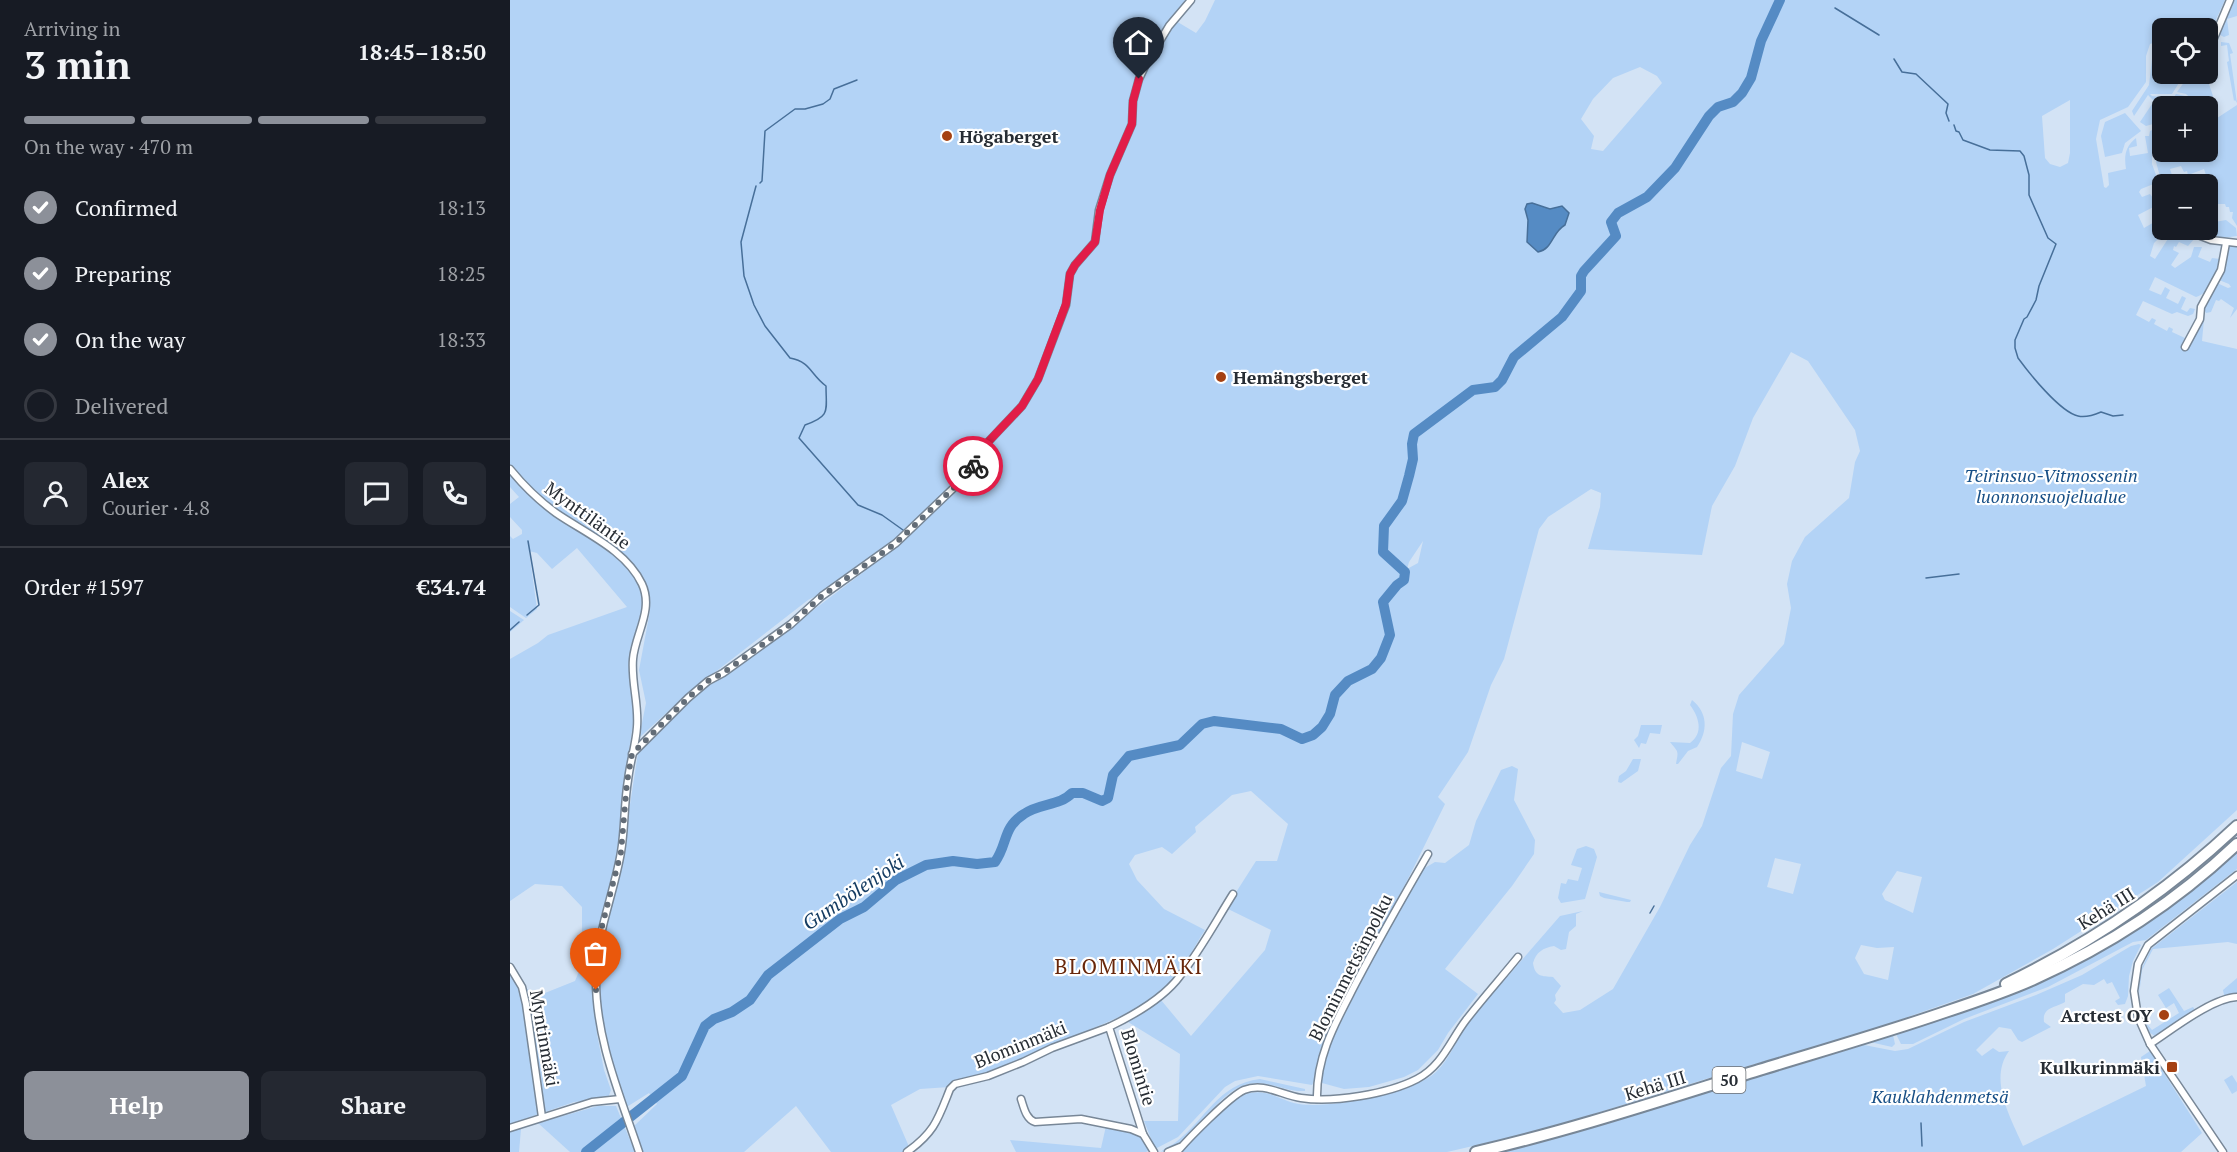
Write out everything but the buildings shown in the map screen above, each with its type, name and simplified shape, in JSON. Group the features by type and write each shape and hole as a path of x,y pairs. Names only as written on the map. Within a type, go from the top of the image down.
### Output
{"highway":[{"name":"Kehä III","path":"1946,1012 2031,972 2121,920 2180,877 2237,826"},
{"name":"Kehä III","path":"1476,1152 1594,1121 2002,993 2113,938 2171,899 2237,844"}],"street":[{"path":"632,754 708,681 723,673 791,624 822,596 896,543 962,480 979,460 988,442 1022,406 1038,379 1066,304 1070,274 1095,242 1100,210 1110,175 1132,124 1133,101 1139,79 1169,26 1191,0"},
{"path":"2218,28 2230,0"},
{"path":"2211,240 2237,243"},
{"path":"2185,347 2200,319 2201,307 2221,270 2226,243"},
{"name":"Mynttiläntie","path":"510,469 525,487 555,512 624,560 642,584 646,606 632,665 638,717 627,782 621,852 599,938 596,978 597,1004 604,1045 639,1152"},
{"name":"Blominmetsänpolku","path":"1317,1099 1319,1072 1329,1035 1380,938 1428,854"},
{"path":"2223,1152 2150,1044 2138,1017 2135,978 2142,954 2156,937 2237,875"},
{"name":"Blomintie","path":"1154,1152 1143,1134 1109,1027 1126,1019 1154,1000 1179,978 1233,894"},
{"path":"1168,1152 1179,1150 1242,1090 1275,1089 1300,1098 1317,1099 1353,1096 1417,1080 1440,1061 1458,1030 1518,957"},
{"name":"Myntinmäki","path":"510,966 522,987 526,1004 542,1117"},
{"path":"2150,1044 2211,1004 2226,998 2237,998"},
{"name":"Blominmäki","path":"908,1152 928,1137 950,1089 955,1084 988,1076 1052,1048 1109,1027"},
{"path":"510,1128 592,1102 620,1099"},
{"path":"1021,1099 1026,1114 1035,1122 1081,1119 1131,1129 1143,1134"}],"green space":[{"name":"Teirinsuo-Vitmossenin luonnonsuojelualue","path":"510,0 1187,0 1175,13 1154,47 1176,21 1196,33 1205,21 1215,0 2225,0 2217,18 2152,18 2152,43 2146,56 2146,82 2128,107 2100,120 2096,139 2106,188 2109,185 2108,173 2126,169 2126,152 2136,138 2137,146 2129,148 2130,156 2148,153 2145,136 2149,136 2152,130 2152,164 2156,174 2152,174 2152,185 2139,192 2142,197 2150,194 2152,208 2138,215 2144,228 2152,223 2152,240 2157,240 2150,256 2155,259 2167,240 2193,240 2188,246 2179,242 2176,247 2174,246 2173,250 2179,253 2171,265 2175,268 2191,257 2194,247 2202,247 2198,257 2210,262 2212,258 2220,259 2210,287 2196,297 2155,277 2149,290 2161,295 2165,287 2170,290 2166,298 2178,304 2182,296 2186,298 2181,309 2187,312 2190,308 2195,309 2193,314 2188,316 2177,312 2172,314 2143,301 2136,315 2149,322 2152,318 2156,320 2154,324 2167,331 2169,327 2173,329 2172,332 2185,338 2181,348 2186,350 2201,320 2204,319 2202,341 2237,349 2237,810 2158,882 2053,949 1973,994 1851,1037 1741,1068 1546,1129 1447,1152 1181,1152 1222,1110 1250,1093 1269,1094 1299,1104 1330,1104 1391,1093 1425,1080 1441,1067 1468,1022 1560,916 1583,911 1576,914 1576,926 1569,932 1566,949 1561,950 1554,946 1546,948 1538,953 1533,963 1537,973 1553,977 1561,986 1555,995 1554,1003 1563,1013 1580,1010 1613,989 1660,907 1690,845 1702,826 1721,768 1731,756 1733,714 1739,695 1784,644 1791,608 1787,584 1792,561 1805,537 1849,498 1855,462 1860,451 1855,430 1808,361 1791,352 1753,418 1735,466 1712,506 1702,555 1588,549 1600,507 1601,493 1591,489 1548,517 1539,529 1504,659 1491,685 1468,752 1438,797 1445,804 1323,1041 1312,1085 1258,1076 1235,1081 1225,1087 1178,1137 1155,1149 1144,1121 1178,1121 1180,1054 1128,1022 1161,1000 1191,1036 1265,950 1271,930 1226,908 1256,861 1277,861 1288,824 1251,791 1232,795 1195,827 1196,832 1172,854 1162,847 1135,855 1129,864 1137,880 1164,909 1205,930 1175,977 1150,999 1120,1017 1000,1068 960,1080 949,1087 920,1089 891,1105 910,1149 906,1152 831,1152 796,1106 744,1152 642,1152 633,1127 657,1104 649,1093 625,1108 602,1023 598,988 599,951 622,856 638,753 649,738 704,688 726,676 865,571 808,600 687,694 639,738 646,703 639,670 650,611 646,586 626,558 525,484 510,466","holes":["1640,67 1657,76 1662,83 1603,151 1591,149 1594,136 1581,119 1593,99 1613,78","2070,100 2070,153 2068,163 2060,167 2050,164 2045,158 2042,116","1423,541 1418,563 1407,569","1742,742 1770,752 1762,779 1736,771","1775,858 1801,864 1793,894 1767,887","1897,871 1922,877 1913,913 1885,900 1882,894","1861,945 1877,948 1894,947 1888,980 1864,974 1855,958"]},
{"path":"2233,0 2237,0 2237,16 2227,19 2229,35 2224,37 2220,35 2220,29"},
{"path":"2221,42 2229,43 2233,53 2230,54 2237,103 2234,101 2227,62 2229,61 2227,45 2221,46"},
{"path":"2152,60 2152,84 2178,84 2172,94 2150,94 2152,99 2148,95 2134,116 2132,111 2149,85"},
{"path":"2183,84 2209,84 2213,96 2188,96 2177,92"},
{"path":"2152,104 2152,124 2146,126 2140,122"},
{"path":"2237,105 2237,226 2229,207 2225,204 2218,204 2218,174 2206,174 2204,169 2188,174 2181,166 2170,169 2172,174 2159,174 2156,162 2218,162 2218,117"},
{"path":"2125,113 2141,131 2125,143 2122,153 2105,157 2101,136 2105,122"},
{"path":"2226,220 2236,228 2237,236 2218,236 2218,221"},
{"path":"2237,245 2237,309 2230,318 2234,308 2221,299 2216,300 2211,312 2206,313 2204,309 2217,283 2231,287 2219,280 2228,248"},
{"path":"510,473 558,516 621,561 633,574 641,589 643,599 642,615 630,648 630,684 634,717 622,800 619,845 591,965 597,1034 604,1070 611,1090 608,1098 574,1102 510,1124 510,971 535,997 575,981 582,964 582,907 562,886 535,884 510,901 510,659 548,635 627,607 577,548 552,569 537,553 529,551 537,609 526,618 510,607 510,536 513,539 522,534 522,530 510,517 510,504 519,497 510,487"},
{"path":"510,611 524,620 510,632"},
{"path":"1692,700 1704,716 1703,735 1697,747 1688,751 1676,764 1677,751 1670,742 1690,743 1699,730 1698,720 1690,705"},
{"path":"1641,725 1662,725 1660,734 1650,733 1646,744 1641,743 1639,748 1634,740 1638,736"},
{"path":"1633,759 1641,759 1638,771 1621,783 1618,782 1619,776 1626,771"},
{"path":"1512,766 1518,769 1514,800 1535,840 1534,854 1512,886 1445,969 1478,994 1438,1050 1418,1070 1404,1077 1369,1087 1344,1089 1322,1083 1324,1062 1329,1046 1386,932 1423,869 1435,862 1445,863 1469,845 1476,821 1501,770"},
{"path":"1586,846 1594,849 1597,857 1585,899 1561,903 1558,898 1561,883 1566,884 1568,879 1578,881 1582,868 1571,865 1577,849"},
{"path":"2237,853 2237,869 2146,940 2133,942 2048,987 1964,1019 1913,1044 1901,1044 1896,1034 2014,994 2058,974 2113,944 2189,892"},
{"path":"2237,882 2237,944 2228,942 2153,949 2142,970 2139,996 2140,972 2151,949"},
{"path":"1599,892 1631,900 1627,902 1604,898"},
{"name":"Kauklahdenmetsä","path":"2141,945 2129,976 2128,996 2125,1004 2118,1005 2115,1001 2120,998 2112,982 2107,984 2104,979 2094,985 2083,984 2065,994 2065,1002 2045,1013 2044,1022 2051,1027 2022,1042 2011,1029 1999,1027 1976,1050 1982,1056 1993,1048 1999,1052 2009,1051 2003,1062 2001,1086 2008,1111 2023,1146 2146,1086 2141,1057 2150,1051 2202,1133 2181,1152 1499,1152 1864,1045 1895,1051 1908,1049 1964,1022 2082,975 2131,946"},
{"path":"2237,978 2237,995 2224,995 2223,990"},
{"path":"2169,988 2184,1011 2193,1007 2195,1010 2155,1036 2150,1033 2146,1023 2152,1030 2179,1013 2174,1003 2166,1008 2158,995"},
{"path":"1893,1035 1895,1044 1892,1047 1870,1042"},
{"path":"2232,1075 2237,1083 2237,1091 2232,1094 2224,1080"},
{"path":"1260,1079 1305,1089 1305,1091 1256,1083 1237,1089 1226,1096 1185,1138 1161,1152 1186,1133 1223,1095 1246,1082"},
{"path":"598,1106 616,1106 635,1152 570,1152 538,1123"},
{"path":"1106,1126 1140,1134 1150,1150 1146,1152 1016,1152 1010,1140 1101,1148"},
{"path":"521,1129 519,1152 510,1152 510,1131"}],"water":[{"path":"1532,203 1550,209 1562,206 1569,213 1565,225 1557,232 1547,248 1538,252 1527,242 1528,220 1525,209 1527,204"}],"waterway":[{"name":"Gumbölenjoki","path":"586,1152 682,1076 705,1026 750,1000 768,975 840,919 864,907 896,880 926,865 953,861 977,864 995,862 1012,825 1024,814 1062,800 1072,793 1083,793 1102,801 1108,798 1113,775 1129,756 1180,745 1202,724 1214,721 1281,729 1302,739 1313,735 1322,727 1330,714 1335,695 1348,681 1372,669 1381,658 1390,635 1383,602 1404,580 1405,572 1383,552 1384,526 1402,501 1413,459 1414,434 1473,390 1495,387 1502,380 1514,357 1562,317 1581,291 1581,276 1584,271 1616,236 1611,222 1618,213 1647,197 1675,168 1709,116 1718,107 1733,102 1742,93 1751,78 1761,41 1780,0"},
{"path":"1835,8 1879,35"},
{"path":"1894,59 1902,72 1916,74 1948,104 1946,113 1949,121"},
{"path":"760,183 765,131 795,109 823,104 830,99 834,89 857,80"},
{"path":"1954,125 1963,140 1990,150 2020,151 2024,156 2029,175 2029,195 2048,238 2056,244 2039,286 2036,300 2015,340 2018,358 2045,391 2071,413 2081,417 2101,412 2113,416 2123,415"},
{"path":"756,186 741,242 744,276 754,305 765,326 790,358 806,365 826,386 825,412 819,419 805,425 799,438 858,505 882,515 903,530"},
{"path":"527,615 539,605 528,541"},
{"path":"1926,578 1959,574"},
{"path":"510,630 519,622"},
{"path":"1650,913 1654,906"},
{"path":"1921,1123 1922,1146"}],"way so far":[{"path":"596,990 599,938 615,883 621,852 627,782 632,754 708,681 723,673 768,638 791,624 822,596 896,543 962,480 973,466"}],"place":[{"name":"Högaberget","path":"947,136"},
{"name":"Hemängsberget","path":"1221,377"},
{"name":"Arctest OY","path":"2164,1015"},
{"name":"Kulkurinmäki","path":"2172,1067"}],"district":[{"name":"BLOMINMÄKI","path":"1129,966"}],"route":[{"path":"973,466 995,433 1022,406 1038,379 1066,304 1070,274 1095,242 1100,210 1110,175 1132,124 1133,101 1139,79"}]}
